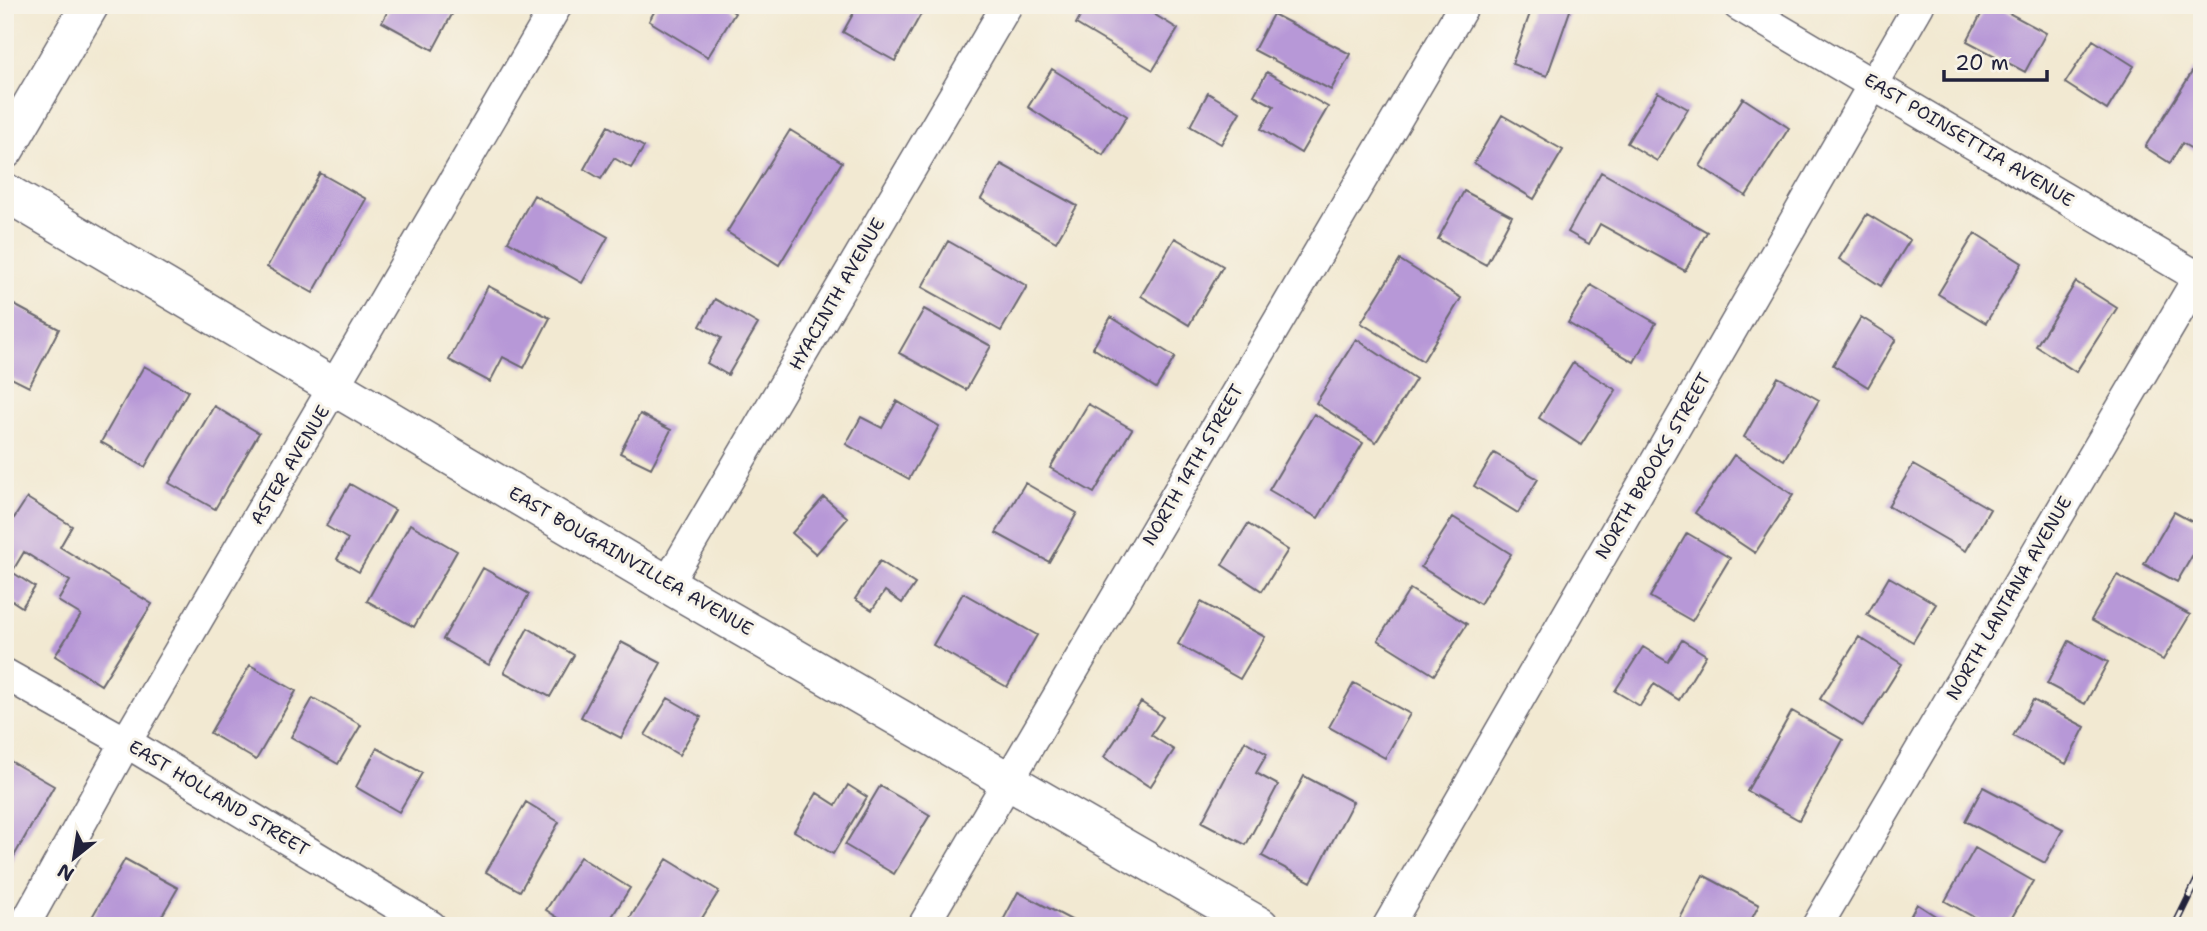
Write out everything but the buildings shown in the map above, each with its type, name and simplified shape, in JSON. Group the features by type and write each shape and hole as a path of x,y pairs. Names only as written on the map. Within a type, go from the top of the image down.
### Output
{"street":[{"path":"5,150 90,5"},
{"name":"ASTER AVENUE","path":"24,926 126,742 557,5"},
{"name":"HYACINTH AVENUE","path":"667,584 1007,5"},
{"name":"NORTH 14TH STREET","path":"923,926 1464,5"},
{"name":"EAST POINSETTIA AVENUE","path":"1738,5 2200,274"},
{"name":"NORTH BROOKS STREET","path":"1388,926 1919,5"},
{"name":"EAST BOUGAINVILLEA AVENUE","path":"5,192 667,584 1260,926"},
{"name":"NORTH LANTANA AVENUE","path":"1817,926 2200,274"},
{"name":"EAST HOLLAND STREET","path":"5,674 126,742 431,926"}],"railway":[{"path":"2175,926 2202,871"}]}
